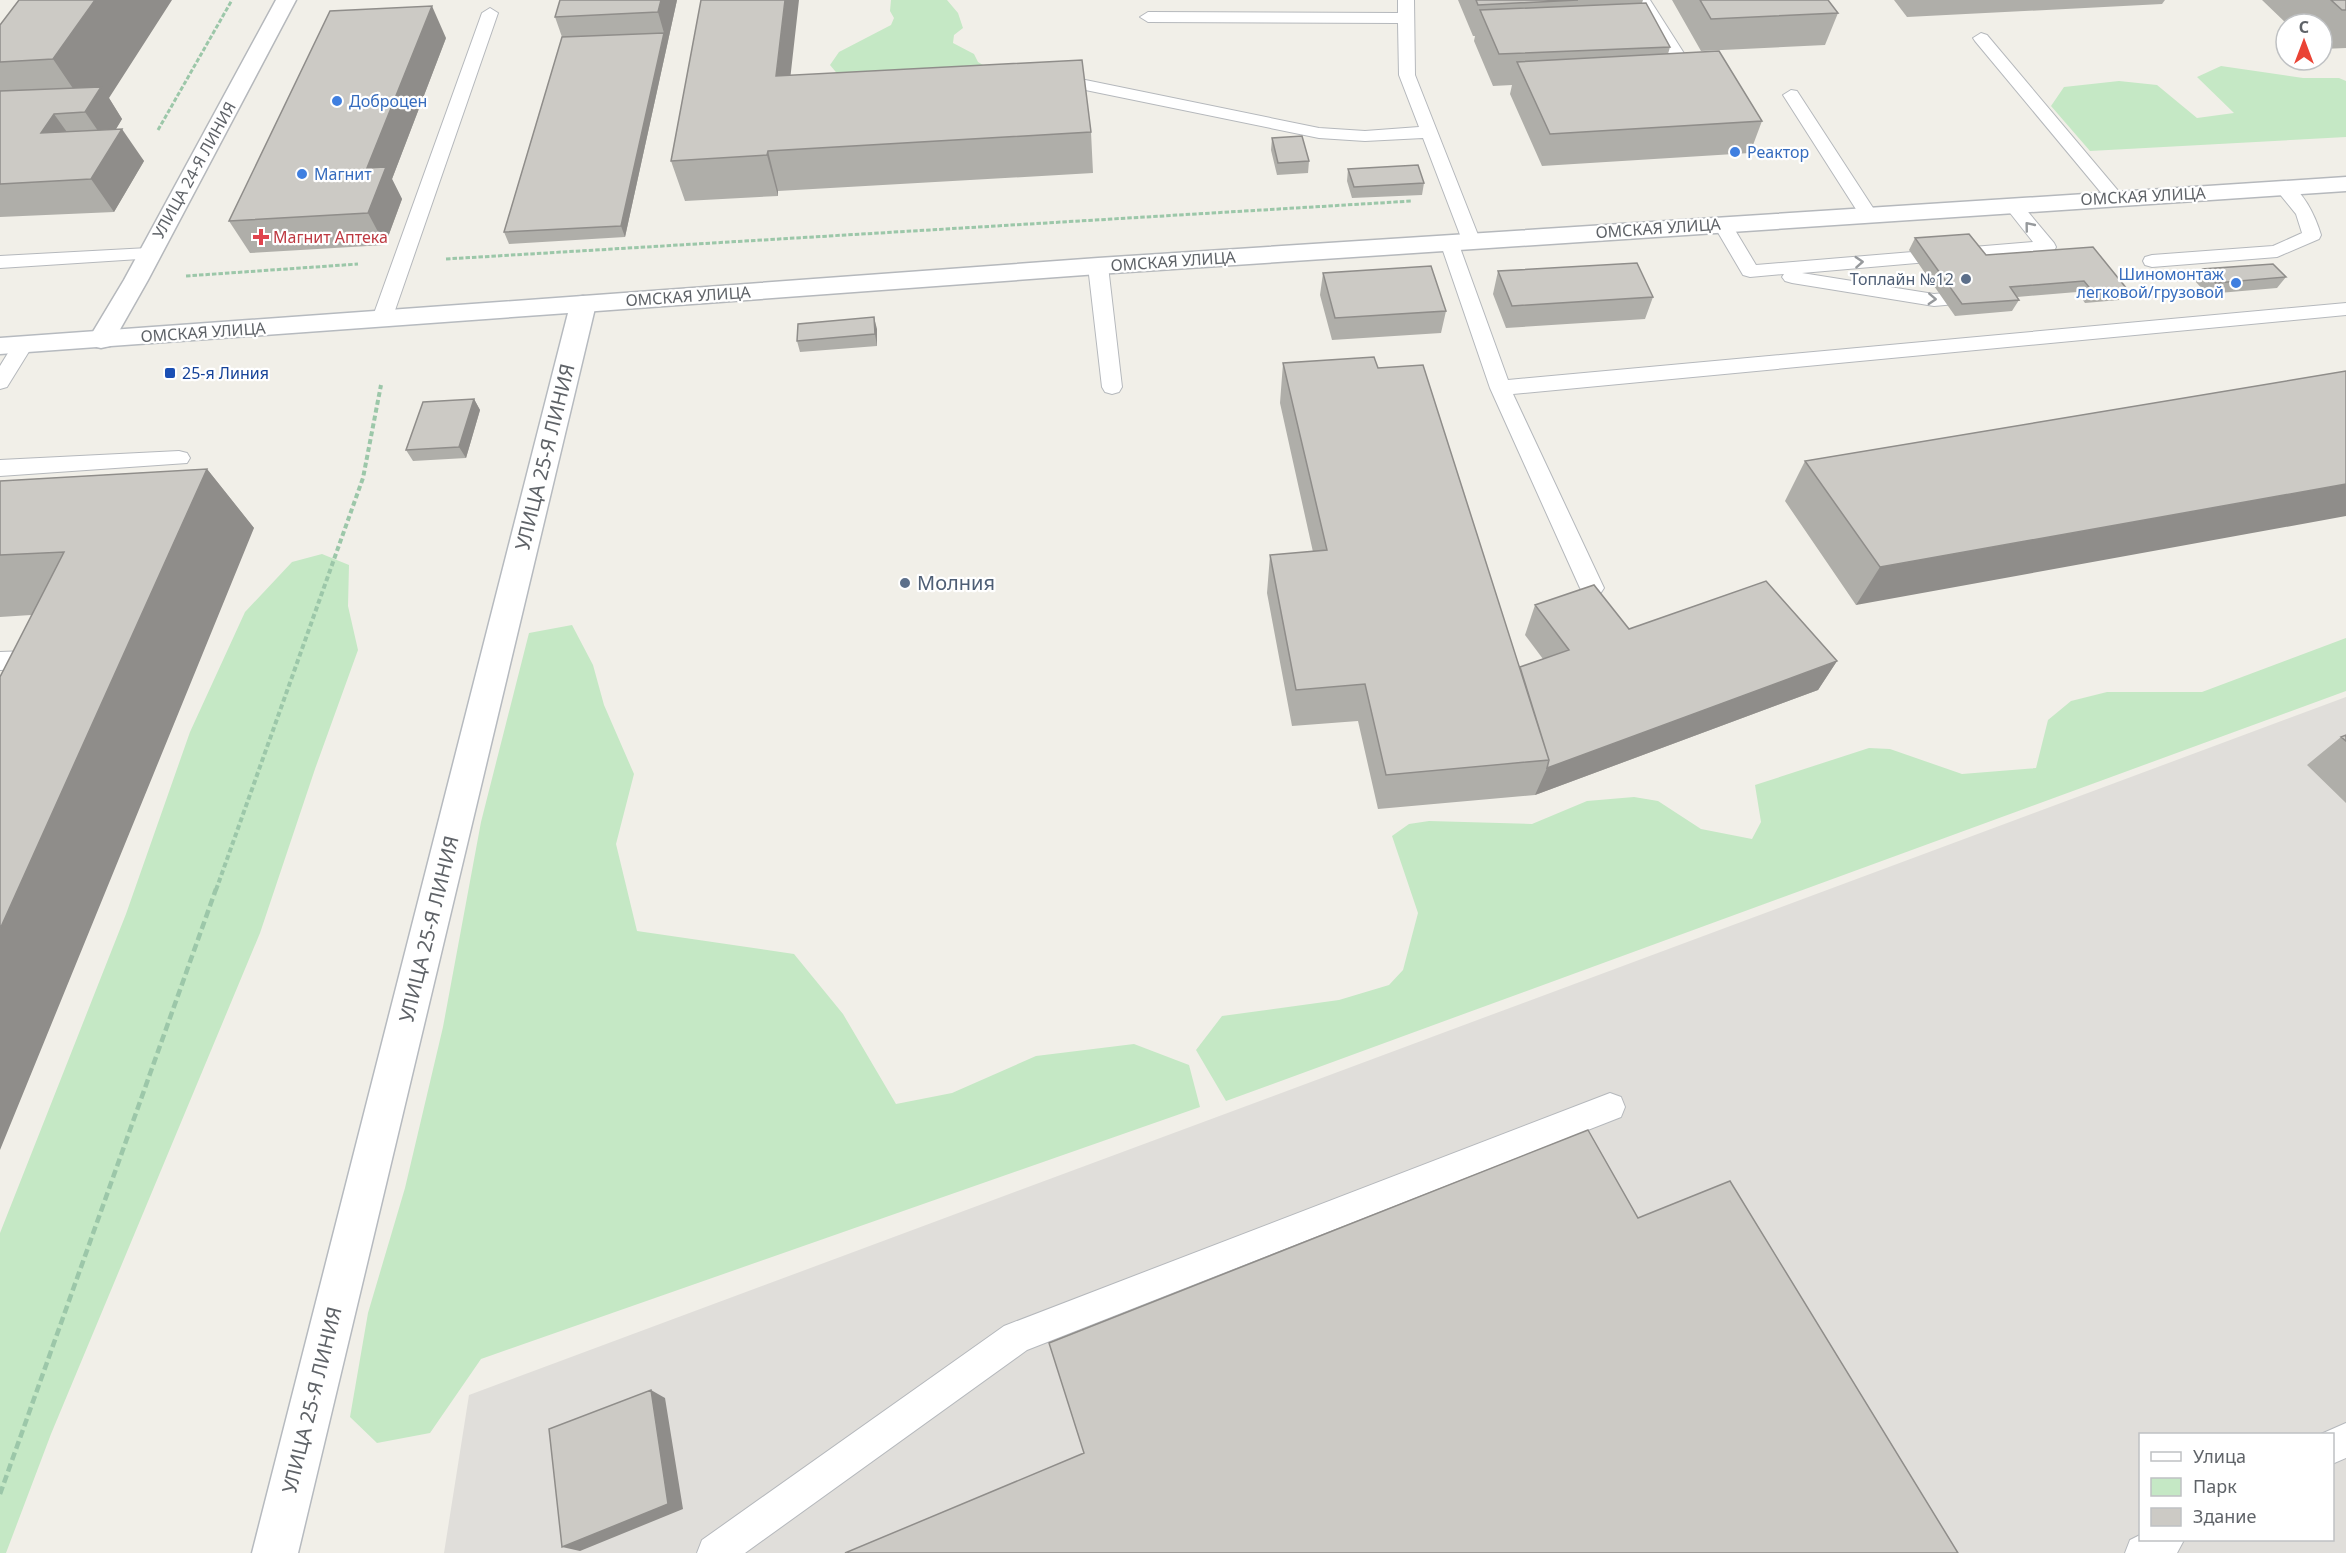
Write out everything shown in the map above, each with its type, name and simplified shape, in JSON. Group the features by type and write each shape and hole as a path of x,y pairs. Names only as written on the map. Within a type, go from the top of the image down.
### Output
{"street":[{"name":"УЛИЦА 24-Я ЛИНИЯ","path":"101,340 136,280 286,0"},
{"name":"ОМСКАЯ УЛИЦА","path":"11,345 1460,241 2115,197 2346,184"},
{"name":"УЛИЦА 25-Я ЛИНИЯ","path":"275,1553 583,304"}],"lane":[{"path":"1406,0 1407,75 1455,199 1460,241 1500,388 1592,588"},
{"path":"1642,0 1686,69"},
{"path":"382,319 490,13"},
{"path":"1148,17 1407,18"},
{"path":"1982,38 2115,197"},
{"path":"1061,80 1320,133 1365,136 1429,132"},
{"path":"1791,95 1868,214"},
{"path":"2152,261 2277,251 2312,235 2305,213 2283,187"},
{"path":"2012,204 2047,248 2045,269"},
{"path":"1722,224 1750,271"},
{"path":"1750,271 2047,248"},
{"path":"0,262 148,254"},
{"path":"1098,266 1112,387"},
{"path":"1750,271 1934,300 1999,294"},
{"path":"1500,388 2346,309"},
{"path":"0,382 11,345"},
{"path":"0,468 180,458"},
{"path":"0,662 27,660 14,687"},
{"path":"716,1553 1016,1338 1610,1107"},
{"path":"2143,1553 2163,1541"}],"path":[{"path":"158,130 231,0"},
{"path":"136,280 403,260 520,256 1455,199"},
{"path":"0,1494 363,478 381,385"}],"shaded area":[{"path":"2346,697 2346,1553 444,1553 469,1395"}],"green space":[{"path":"891,0 947,0 958,13 963,28 954,35 953,43 974,54 978,62 988,68 840,77 830,65 839,52 891,25 894,18 890,11"},
{"path":"2221,66 2303,78 2339,78 2346,81 2346,137 2090,151 2051,106 2064,87 2119,81 2157,85 2197,118 2234,113 2197,77"},
{"path":"322,554 349,565 348,606 358,650 260,933 51,1434 6,1553 0,1553 0,1233 126,914 190,732 245,612 292,562"},
{"path":"572,625 593,665 604,705 634,774 616,844 637,931 794,954 843,1014 896,1104 952,1093 1036,1056 1134,1044 1189,1065 1200,1107 481,1359 430,1433 377,1443 350,1417 368,1313 405,1188 443,1027 481,822 529,633"},
{"path":"2346,638 2346,691 1226,1101 1196,1050 1222,1016 1339,1000 1389,985 1403,970 1418,913 1392,836 1409,824 1429,821 1532,824 1587,801 1634,797 1658,801 1701,829 1752,839 1761,822 1755,785 1869,748 1890,749 1962,774 2036,768 2048,720 2071,701 2107,692 2202,692"}],"building":[{"path":"19,0 95,0 53,59 0,62 0,25"},
{"path":"560,0 661,0 658,12 555,17"},
{"path":"701,0 785,0 776,76 1082,60 1091,132 768,151 767,155 671,161"},
{"path":"1476,0 1578,0 1478,5"},
{"path":"1700,0 1828,0 1838,13 1711,19"},
{"path":"2331,0 2346,0 2346,10 2342,10"},
{"path":"1646,3 1670,47 1499,54 1480,10"},
{"path":"432,6 367,168 386,167 368,213 229,221 330,11"},
{"path":"664,33 621,226 504,232 562,37"},
{"path":"1719,51 1762,121 1550,134 1517,62"},
{"path":"101,87 85,112 54,114 41,133 122,129 91,179 0,184 0,91"},
{"path":"1302,136 1309,161 1278,163 1272,138"},
{"path":"1418,165 1424,183 1354,187 1348,169"},
{"path":"1969,234 1986,255 2093,247 2127,289 2093,292 2084,281 2010,287 2019,300 1962,304 1915,238"},
{"path":"1637,263 1653,297 1512,306 1498,271"},
{"path":"2273,264 2286,277 2216,283 2203,269"},
{"path":"1431,266 1446,311 1335,318 1323,273"},
{"path":"874,317 875,334 797,341 798,324"},
{"path":"1374,357 1378,368 1423,365 1549,760 1386,775 1365,684 1296,690 1270,555 1327,550 1283,363"},
{"path":"2346,371 2346,484 1880,567 1805,461"},
{"path":"474,399 459,447 406,450 423,402"},
{"path":"207,469 0,929 0,677 64,552 0,555 0,481"},
{"path":"1766,581 1837,661 1547,768 1549,760 1520,667 1569,650 1535,605 1594,585 1629,629"},
{"path":"1588,1130 1638,1218 1730,1181 1958,1553 845,1553 1084,1453 1049,1343"},
{"path":"651,1390 668,1504 562,1547 549,1429"}],"place":[{"name":"Доброцен","path":"337,101"},
{"name":"Реактор","path":"1735,152"},
{"name":"Магнит","path":"302,174"},
{"name":"Магнит Аптека","path":"261,237"},
{"name":"Топлайн №12","path":"1966,279"},
{"name":"Шиномонтаж легковой/грузовой","path":"2236,283"},
{"name":"25-я Линия","path":"170,373"},
{"name":"Молния","path":"905,583"}]}
